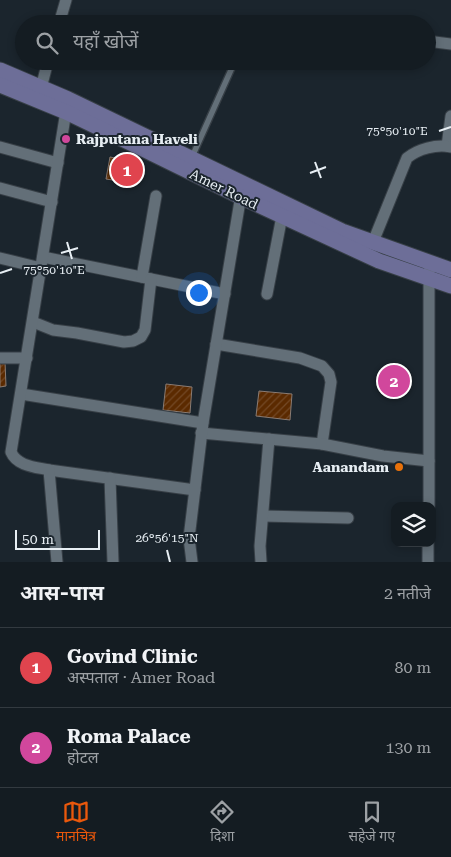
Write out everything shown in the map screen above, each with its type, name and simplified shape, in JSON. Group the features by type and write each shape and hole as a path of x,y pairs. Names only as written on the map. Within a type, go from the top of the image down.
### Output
{"main road":[{"name":"Amer Road","path":"0,70 41,88 67,106 242,190 342,231 451,270"},
{"name":"Amer Road","path":"0,85 67,106 192,158 282,216 379,261 451,286"}],"street":[{"path":"62,15 66,0"},
{"path":"436,43 451,44"},
{"path":"41,88 46,70"},
{"path":"67,106 11,452 20,463 49,470 195,490"},
{"path":"373,242 407,158 415,152 431,147 449,146 451,116"},
{"path":"0,148 58,163"},
{"path":"0,188 52,202"},
{"path":"192,562 190,538 202,428 242,190"},
{"path":"33,322 53,330 124,342 134,341 141,337 145,330 146,278 156,196"},
{"path":"267,294 282,216"},
{"path":"0,258 42,262 146,278 225,294"},
{"path":"429,262 429,502"},
{"path":"216,344 300,358 322,366 330,374 331,382 322,444"},
{"path":"0,358 27,358"},
{"path":"21,394 202,428 269,439 322,444 383,456 429,461"},
{"path":"261,562 260,546 269,439"},
{"path":"49,470 57,562"},
{"path":"110,478 113,562"},
{"path":"263,516 348,518"},
{"path":"428,547 428,562"}],"lane":[{"path":"192,158 230,70"}],"building":[{"path":"110,157 136,162 132,183 106,179"},
{"path":"0,362 5,362 6,386 0,387"},
{"path":"166,384 192,387 190,413 163,410"},
{"path":"259,391 292,394 290,420 256,416"}],"place":[{"name":"Rajputana Haveli","path":"66,139"},
{"name":"Govind Clinic","path":"127,170"},
{"name":"Roma Palace","path":"394,381"},
{"name":"Aanandam","path":"399,467"}]}
